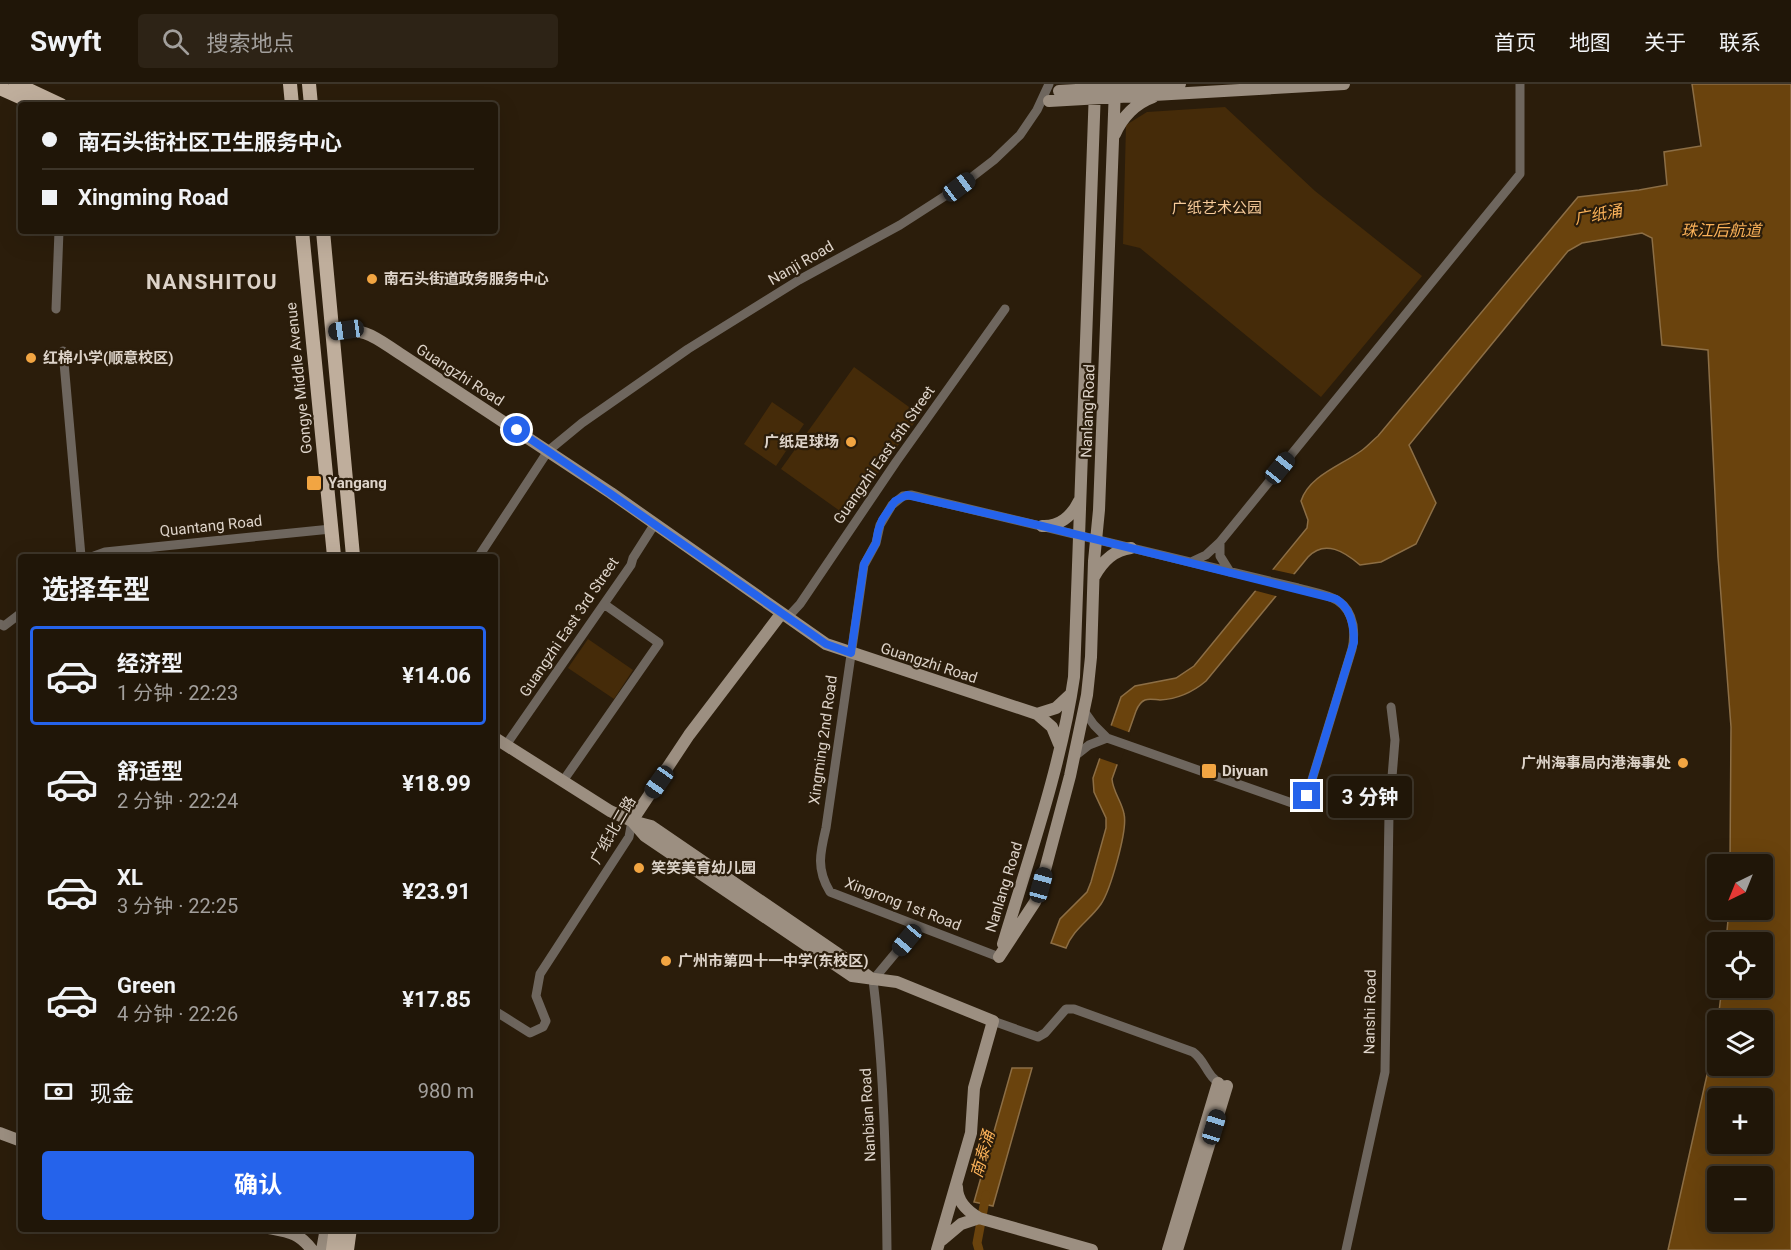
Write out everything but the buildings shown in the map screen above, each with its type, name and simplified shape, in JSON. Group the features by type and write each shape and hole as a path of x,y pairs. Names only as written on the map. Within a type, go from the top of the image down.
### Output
{"main road":[{"path":"290,84 292,102"},
{"path":"309,84 311,102"},
{"path":"0,88 18,87 54,102"},
{"path":"18,87 35,102"},
{"name":"Gongye Middle Avenue","path":"302,234 334,554"},
{"path":"323,234 353,554"},
{"path":"333,1250 335,1232"},
{"path":"349,1248 350,1232"}],"street":[{"path":"1054,88 1095,89 1180,84"},
{"path":"1049,101 1344,84"},
{"path":"1191,562 1206,555 1220,542 1520,174 1520,84"},
{"name":"Nanji Road","path":"479,554 548,451 582,423 688,349 800,280 900,225 959,187 1020,135 1054,88"},
{"name":"Nanlang Road","path":"999,957 1038,894 1075,756 1084,711 1091,657 1093,578 1099,510 1115,88"},
{"name":"Nanlang Road","path":"999,957 1042,816 1071,692 1074,668 1095,89"},
{"path":"1113,138 1120,123 1129,112 1141,102 1157,95"},
{"path":"1093,171 1103,166 1112,173"},
{"path":"56,309 59,234"},
{"name":"Guangzhi East 5th Street","path":"784,616 800,604 896,462 1005,309"},
{"name":"Guangzhi Road","path":"332,332 346,330 367,333 434,375 611,494 826,644 1037,714"},
{"path":"63,351 81,554"},
{"path":"1082,459 1091,465 1098,463 1101,459"},
{"name":"Xingming 2nd Road","path":"830,892 824,882 819,857 826,828 864,564 876,543 882,520 898,498 911,495 1298,588 1340,601 1350,612 1354,635 1352,649 1307,796 1302,803 1293,803 1103,737"},
{"path":"1042,526 1054,526 1065,520 1074,510 1080,497"},
{"name":"Guangzhi East 3rd Street","path":"506,745 631,565 654,525"},
{"name":"Quantang Road","path":"100,554 331,529"},
{"path":"1220,542 1220,556 1223,563 1234,573"},
{"path":"1093,578 1112,555 1119,550 1131,548"},
{"path":"563,781 659,642 604,604"},
{"path":"1077,614 1084,609 1092,614"},
{"path":"0,624 4,626 18,615"},
{"name":"广纸北二路","path":"498,1013 530,1033 543,1027 546,1021 536,996 540,974 628,837 632,821 689,735 784,616"},
{"path":"1037,714 1056,708 1066,700 1071,692"},
{"name":"Nanshi Road","path":"1346,1250 1384,1072 1389,814 1395,740 1391,707"},
{"path":"1075,756 1103,737 1084,711"},
{"path":"1037,714 1052,727 1059,747"},
{"path":"498,740 610,811 632,821 645,836 852,976 897,982 1038,1037 1045,1033 1063,1012 1070,1008 1074,1009 1193,1052 1203,1061 1212,1078 1223,1084"},
{"name":"Xingrong 1st Road","path":"830,892 999,957"},
{"path":"873,980 918,926"},
{"name":"Nanbian Road","path":"873,980 879,1031 885,1138 887,1250"},
{"path":"938,1247 971,1133 975,1083 993,1021"},
{"path":"1168,1250 1223,1084"},
{"path":"1178,1250 1223,1084"},
{"path":"0,1133 18,1140"},
{"path":"0,1140 18,1147"},
{"path":"957,1184 960,1202 979,1218 1092,1250"},
{"path":"938,1247 955,1228 966,1221 979,1218"},
{"path":"288,1232 297,1234 312,1250"},
{"path":"322,1250 325,1232"}],"green space":[{"name":"广纸艺术公园","path":"1225,107 1315,191 1422,276 1321,397 1140,248 1123,244 1126,125 1147,112"},
{"name":"广纸足球场","path":"854,367 920,415 847,516 781,469"},
{"path":"772,402 804,424 776,466 744,444"},
{"path":"588,639 633,670 614,699 568,668"}],"water":[{"name":"珠江后航道","path":"1692,84 1791,84 1791,1250 1668,1250 1707,1075 1773,1076 1773,1010 1719,1010 1721,998 1773,998 1773,932 1727,932 1728,920 1773,920 1773,854 1730,854 1731,727 1718,557 1708,350 1662,345 1652,238 1642,233 1582,243 1568,251 1409,445 1436,503 1416,544 1381,562 1360,565 1335,549 1321,549 1314,552 1206,681 1190,692 1179,696 1160,700 1147,699 1140,703 1112,779 1125,822 1121,846 1109,887 1097,910 1077,930 1066,948 1051,943 1060,919 1087,892 1091,882 1106,828 1106,818 1094,792 1093,778 1121,697 1135,686 1176,678 1194,666 1307,528 1308,520 1301,501 1311,485 1378,436 1578,197 1667,185 1664,152 1701,146"},
{"path":"1012,1068 1032,1068 993,1206 974,1202"}],"pier":[{"path":"1270,569 1297,575 1280,597 1253,590"},
{"path":"1107,724 1131,733 1119,765 1096,757"}],"waterway":[{"name":"南泰涌","path":"979,1250 977,1243 986,1195"}],"place":[{"name":"南石头街道政务服务中心","path":"372,279"},
{"name":"红棉小学(顺意校区)","path":"31,358"},
{"name":"广纸足球场","path":"851,442"},
{"name":"Yangang","path":"314,483"},
{"name":"广州海事局内港海事处","path":"1683,763"},
{"name":"Diyuan","path":"1209,771"},
{"name":"笑笑美育幼儿园","path":"639,868"},
{"name":"广州市第四十一中学(东校区)","path":"666,961"}],"district":[{"name":"NANSHITOU","path":"212,282"}],"route":[{"path":"517,430 826,644 851,653 864,564 876,543 882,520 895,501 907,495 1336,599 1350,612 1354,642 1307,796"}],"water label":[{"name":"广纸涌","path":"1598,214"}]}
